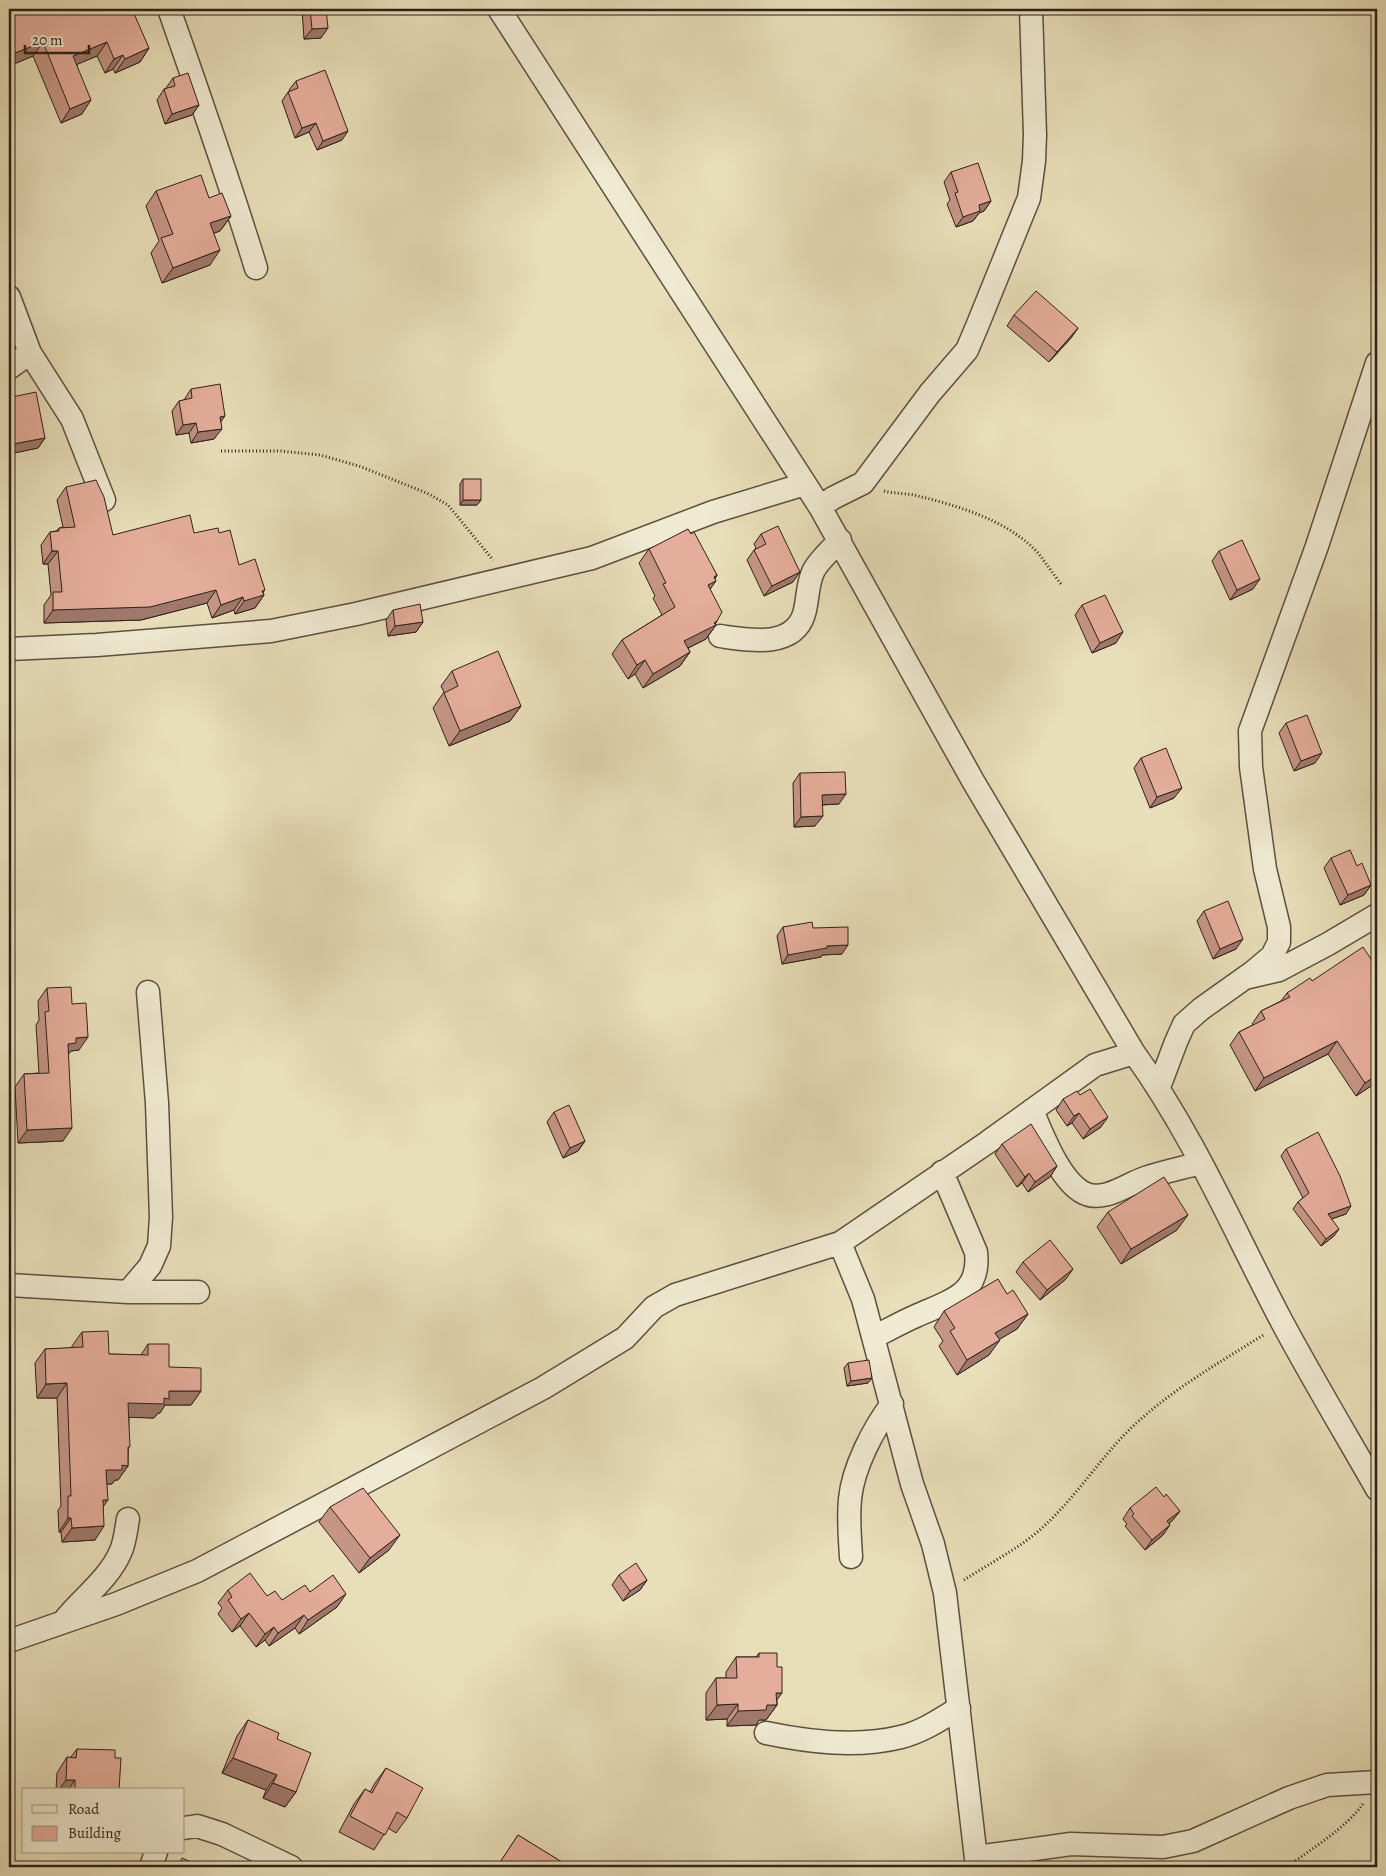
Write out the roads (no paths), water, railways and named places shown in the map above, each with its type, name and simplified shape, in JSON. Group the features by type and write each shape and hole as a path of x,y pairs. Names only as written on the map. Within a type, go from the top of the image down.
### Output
{"street":[{"path":"169,9 214,135 256,268"},
{"path":"500,9 840,540 973,781 1134,1053 1159,1087 1201,1163 1282,1323 1377,1489"},
{"path":"820,507 833,498 863,483 930,393 967,350 1029,198 1036,135 1031,9"},
{"path":"9,297 30,354 72,419 104,500"},
{"path":"9,368 30,354"},
{"path":"1159,1087 1184,1024 1272,956 1278,946 1280,935 1277,915 1265,869 1251,767 1250,731 1264,688 1282,646 1314,555 1377,363"},
{"path":"9,649 97,645 271,631 422,600 592,558 713,512 805,484"},
{"path":"720,636 761,640 789,634 798,627 804,614 813,572 840,540"},
{"path":"1244,979 1279,970 1328,944 1377,914"},
{"path":"128,1292 150,1266 159,1246 161,1226 158,1121 148,992"},
{"path":"9,1640 116,1604 197,1571 534,1393 625,1338 654,1307 675,1296 840,1243 988,1142 1095,1065 1134,1053"},
{"path":"1032,1110 1046,1144 1056,1162 1070,1181 1085,1194 1097,1196 1116,1191 1143,1179 1201,1163"},
{"path":"874,1337 962,1295 974,1280 978,1265 976,1252 942,1172"},
{"path":"840,1243 863,1299 912,1484 933,1544 945,1593 976,1862 1072,1844 1163,1847 1193,1841 1296,1795 1327,1785 1374,1782"},
{"path":"9,1285 128,1292 198,1292"},
{"path":"851,1557 849,1529 850,1497 870,1439 879,1421 892,1404"},
{"path":"62,1622 109,1572 121,1552 128,1519"},
{"path":"766,1733 797,1738 868,1743 902,1737 922,1730 959,1708"},
{"path":"185,1828 197,1826 222,1834 291,1867"},
{"path":"150,1867 155,1854"}]}
